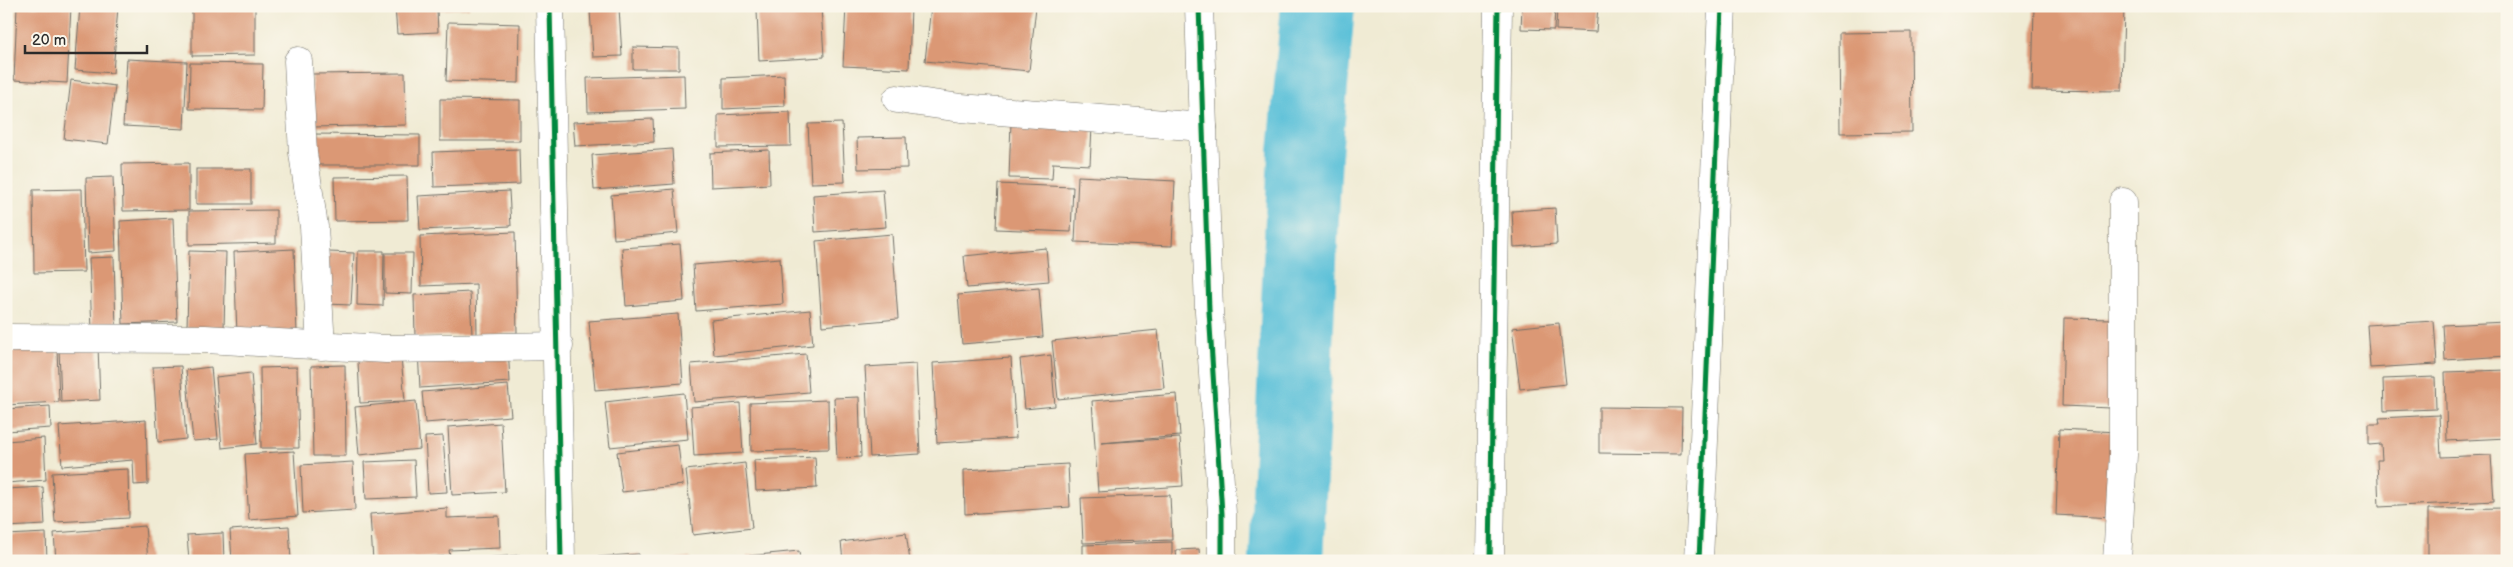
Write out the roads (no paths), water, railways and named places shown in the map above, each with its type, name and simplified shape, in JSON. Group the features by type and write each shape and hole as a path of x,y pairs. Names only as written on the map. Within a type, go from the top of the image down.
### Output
{"street":[{"path":"550,6 559,346 562,561"},
{"path":"1200,6 1209,311 1222,514 1222,561"},
{"path":"1490,561 1498,6"},
{"path":"1699,561 1722,6"},
{"path":"298,61 303,153 314,227 320,346"},
{"path":"897,99 961,108 1203,127"},
{"path":"2117,561 2123,455 2123,202"},
{"path":"6,338 205,339 386,349 559,346"}],"waterway":[{"path":"1286,561 1305,154 1318,6"}]}
